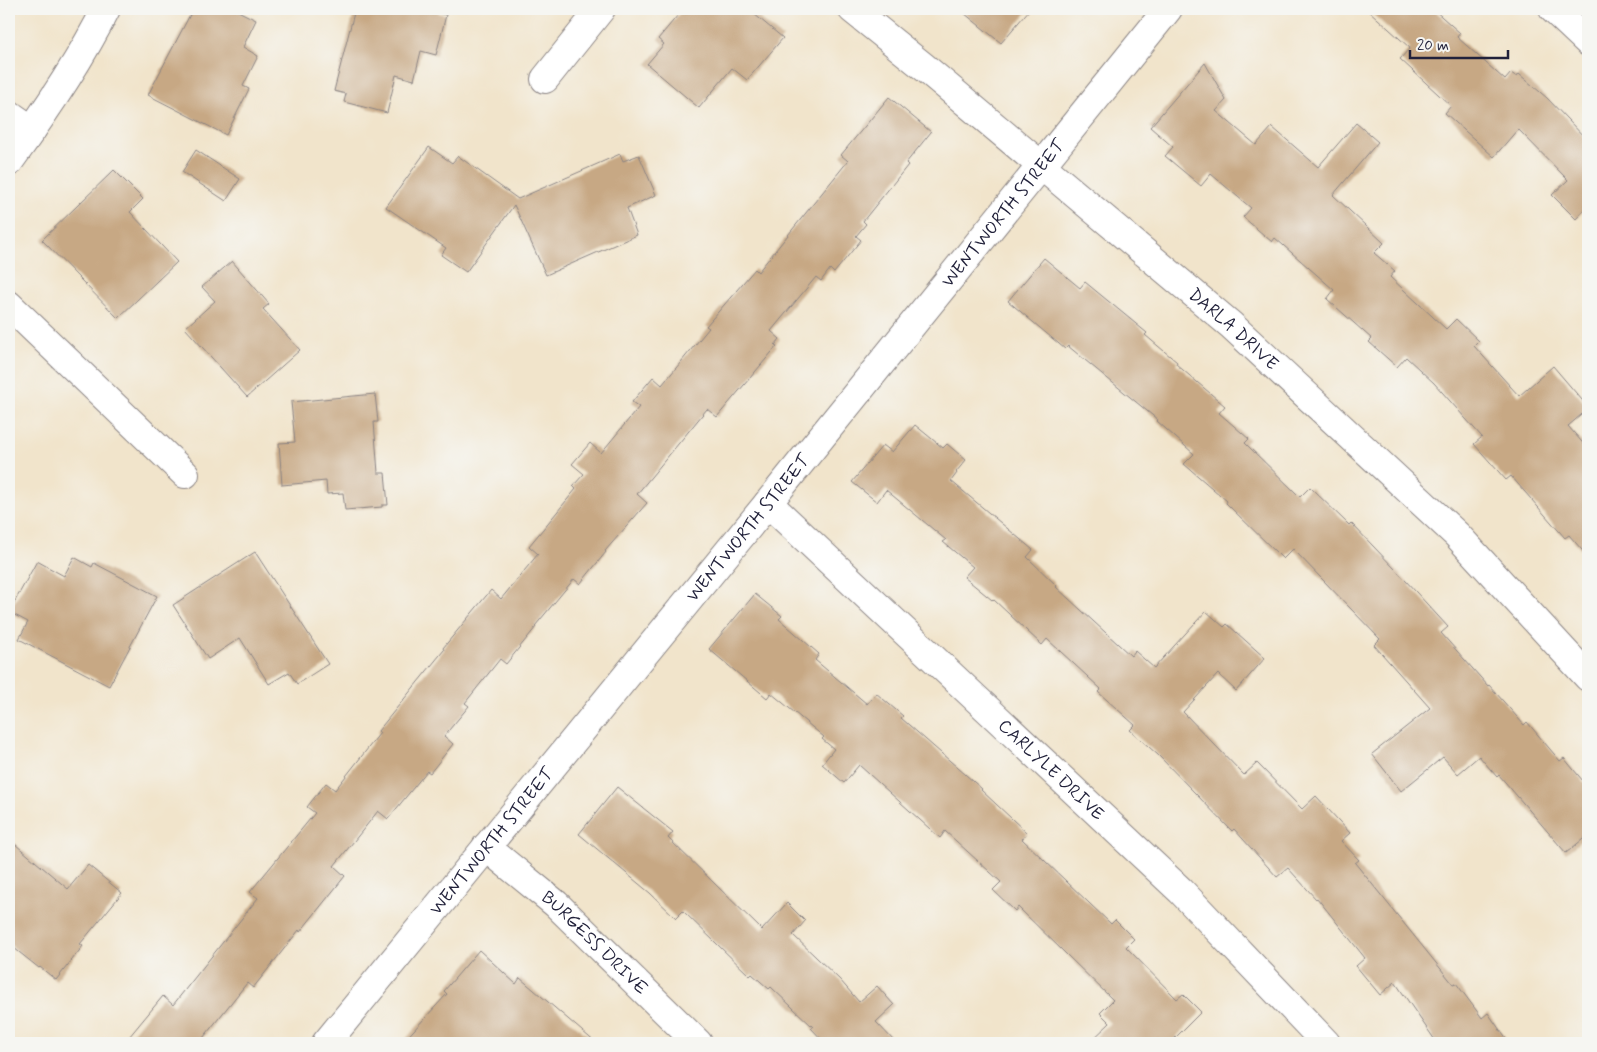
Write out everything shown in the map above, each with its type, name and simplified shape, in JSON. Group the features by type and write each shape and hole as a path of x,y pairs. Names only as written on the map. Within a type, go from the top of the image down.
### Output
{"street":[{"path":"9,162 32,130 93,35 106,9"},
{"path":"545,79 601,9"},
{"name":"DARLA DRIVE","path":"852,9 1231,325 1457,535 1588,677"},
{"name":"WENTWORTH STREET","path":"326,1043 768,503 1168,9"},
{"path":"1553,9 1588,42"},
{"path":"9,114 32,130"},
{"path":"9,305 185,474"},
{"name":"CARLYLE DRIVE","path":"768,503 1181,891 1326,1043"},
{"name":"BURGESS DRIVE","path":"486,847 556,904 698,1043"}],"building":[{"path":"193,9 234,9 256,20 243,47 258,56 243,86 249,89 226,135 148,95"},
{"path":"355,9 439,9 438,13 446,15 436,55 421,51 414,80 396,75 387,113 344,102 346,94 334,91"},
{"path":"683,9 748,9 783,38 747,80 732,68 699,108 647,64 664,44 658,39"},
{"path":"959,9 1030,9 1001,43"},
{"path":"1367,9 1433,9 1460,33 1457,37 1505,80 1511,73 1517,77 1519,74 1547,98 1588,141 1588,206 1576,219 1552,195 1568,180 1518,129 1494,157 1445,113 1451,106 1400,59 1410,48"},
{"path":"1205,63 1226,100 1216,111 1256,145 1272,127 1318,167 1356,123 1378,142 1333,195 1384,243 1374,253 1395,271 1390,277 1446,329 1456,319 1479,341 1474,346 1519,396 1553,366 1588,407 1568,426 1588,449 1588,557 1569,535 1565,538 1511,476 1506,480 1474,444 1482,437 1434,383 1406,357 1397,367 1369,342 1372,339 1327,299 1334,290 1275,238 1272,242 1243,217 1251,208 1211,174 1201,186 1165,156 1173,147 1150,127"},
{"path":"889,97 931,132 906,163 908,165 863,221 866,224 856,236 861,240 834,273 830,269 821,281 816,277 771,331 780,339 775,345 777,346 717,417 707,409 637,494 647,503 605,551 580,584 574,579 506,664 500,659 465,703 469,706 444,736 453,744 430,773 427,771 388,819 378,811 334,866 345,876 253,988 247,983 199,1043 124,1043 163,996 173,1005 258,898 250,892 315,813 307,807 326,783 335,790 380,733 378,731 491,590 501,599 538,554 529,546 576,489 573,486 584,474 572,464 590,443 601,453 639,407 632,402 653,377 662,385 709,328 706,326 755,269 758,272 848,161 841,155"},
{"path":"429,147 452,163 458,156 518,199 620,154 623,161 639,155 656,195 627,208 637,235 546,275 514,205 466,272 441,255 446,248 386,207"},
{"path":"196,150 240,179 226,201 182,172"},
{"path":"114,170 143,199 130,212 177,262 118,318 42,240"},
{"path":"1044,258 1080,288 1085,282 1147,333 1145,335 1225,406 1219,413 1249,439 1245,443 1300,497 1310,487 1349,525 1351,523 1395,569 1448,627 1441,633 1524,725 1527,722 1560,761 1564,758 1588,787 1588,835 1566,853 1499,775 1497,777 1479,756 1458,774 1443,757 1401,791 1372,754 1430,708 1374,645 1380,639 1293,549 1283,559 1226,503 1227,501 1184,464 1194,454 1158,420 1068,346 1065,349 1008,301"},
{"path":"232,261 269,304 263,309 300,350 247,397 185,328 215,301 202,287"},
{"path":"375,394 378,422 374,422 378,473 385,473 388,505 345,510 343,493 327,494 326,481 282,485 279,443 295,442 291,402"},
{"path":"915,425 943,448 947,444 966,460 951,481 1033,550 1027,557 1056,587 1131,656 1135,651 1154,668 1206,611 1224,627 1227,624 1265,658 1236,691 1218,674 1183,712 1244,775 1257,763 1302,809 1316,796 1350,833 1341,841 1359,860 1355,863 1453,984 1456,983 1482,1018 1488,1013 1509,1043 1437,1043 1395,982 1380,995 1356,966 1365,958 1317,898 1288,868 1277,877 1234,829 1232,831 1158,755 1130,730 1135,725 1098,692 1101,689 1047,639 1042,645 993,599 964,577 973,567 943,542 946,540 886,490 877,502 852,482 883,445 892,452"},
{"path":"255,552 328,664 297,684 289,672 269,684 240,638 208,659 173,605"},
{"path":"74,557 92,567 94,563 157,596 109,686 19,639 28,622 9,612 37,561 64,576"},
{"path":"755,594 782,616 779,619 819,654 815,660 867,704 876,693 903,716 901,718 982,789 1027,833 1022,839 1111,924 1115,920 1134,939 1126,947 1177,999 1183,994 1201,1012 1170,1043 1089,1043 1110,1023 1100,1013 1113,1000 1018,907 1015,911 993,890 1001,882 945,831 940,838 859,765 844,783 822,764 834,749 822,739 824,737 771,693 767,698 709,649"},
{"path":"617,787 673,832 668,838 762,930 787,903 805,921 793,935 840,980 859,1002 877,986 894,1005 876,1022 896,1043 825,1043 811,1028 813,1027 771,987 769,989 752,974 750,976 683,911 676,918 650,893 579,834"},
{"path":"9,839 68,889 88,865 122,893 80,944 83,946 56,980 9,944"},
{"path":"479,950 516,984 520,978 596,1043 402,1043 447,994 444,991"}]}
